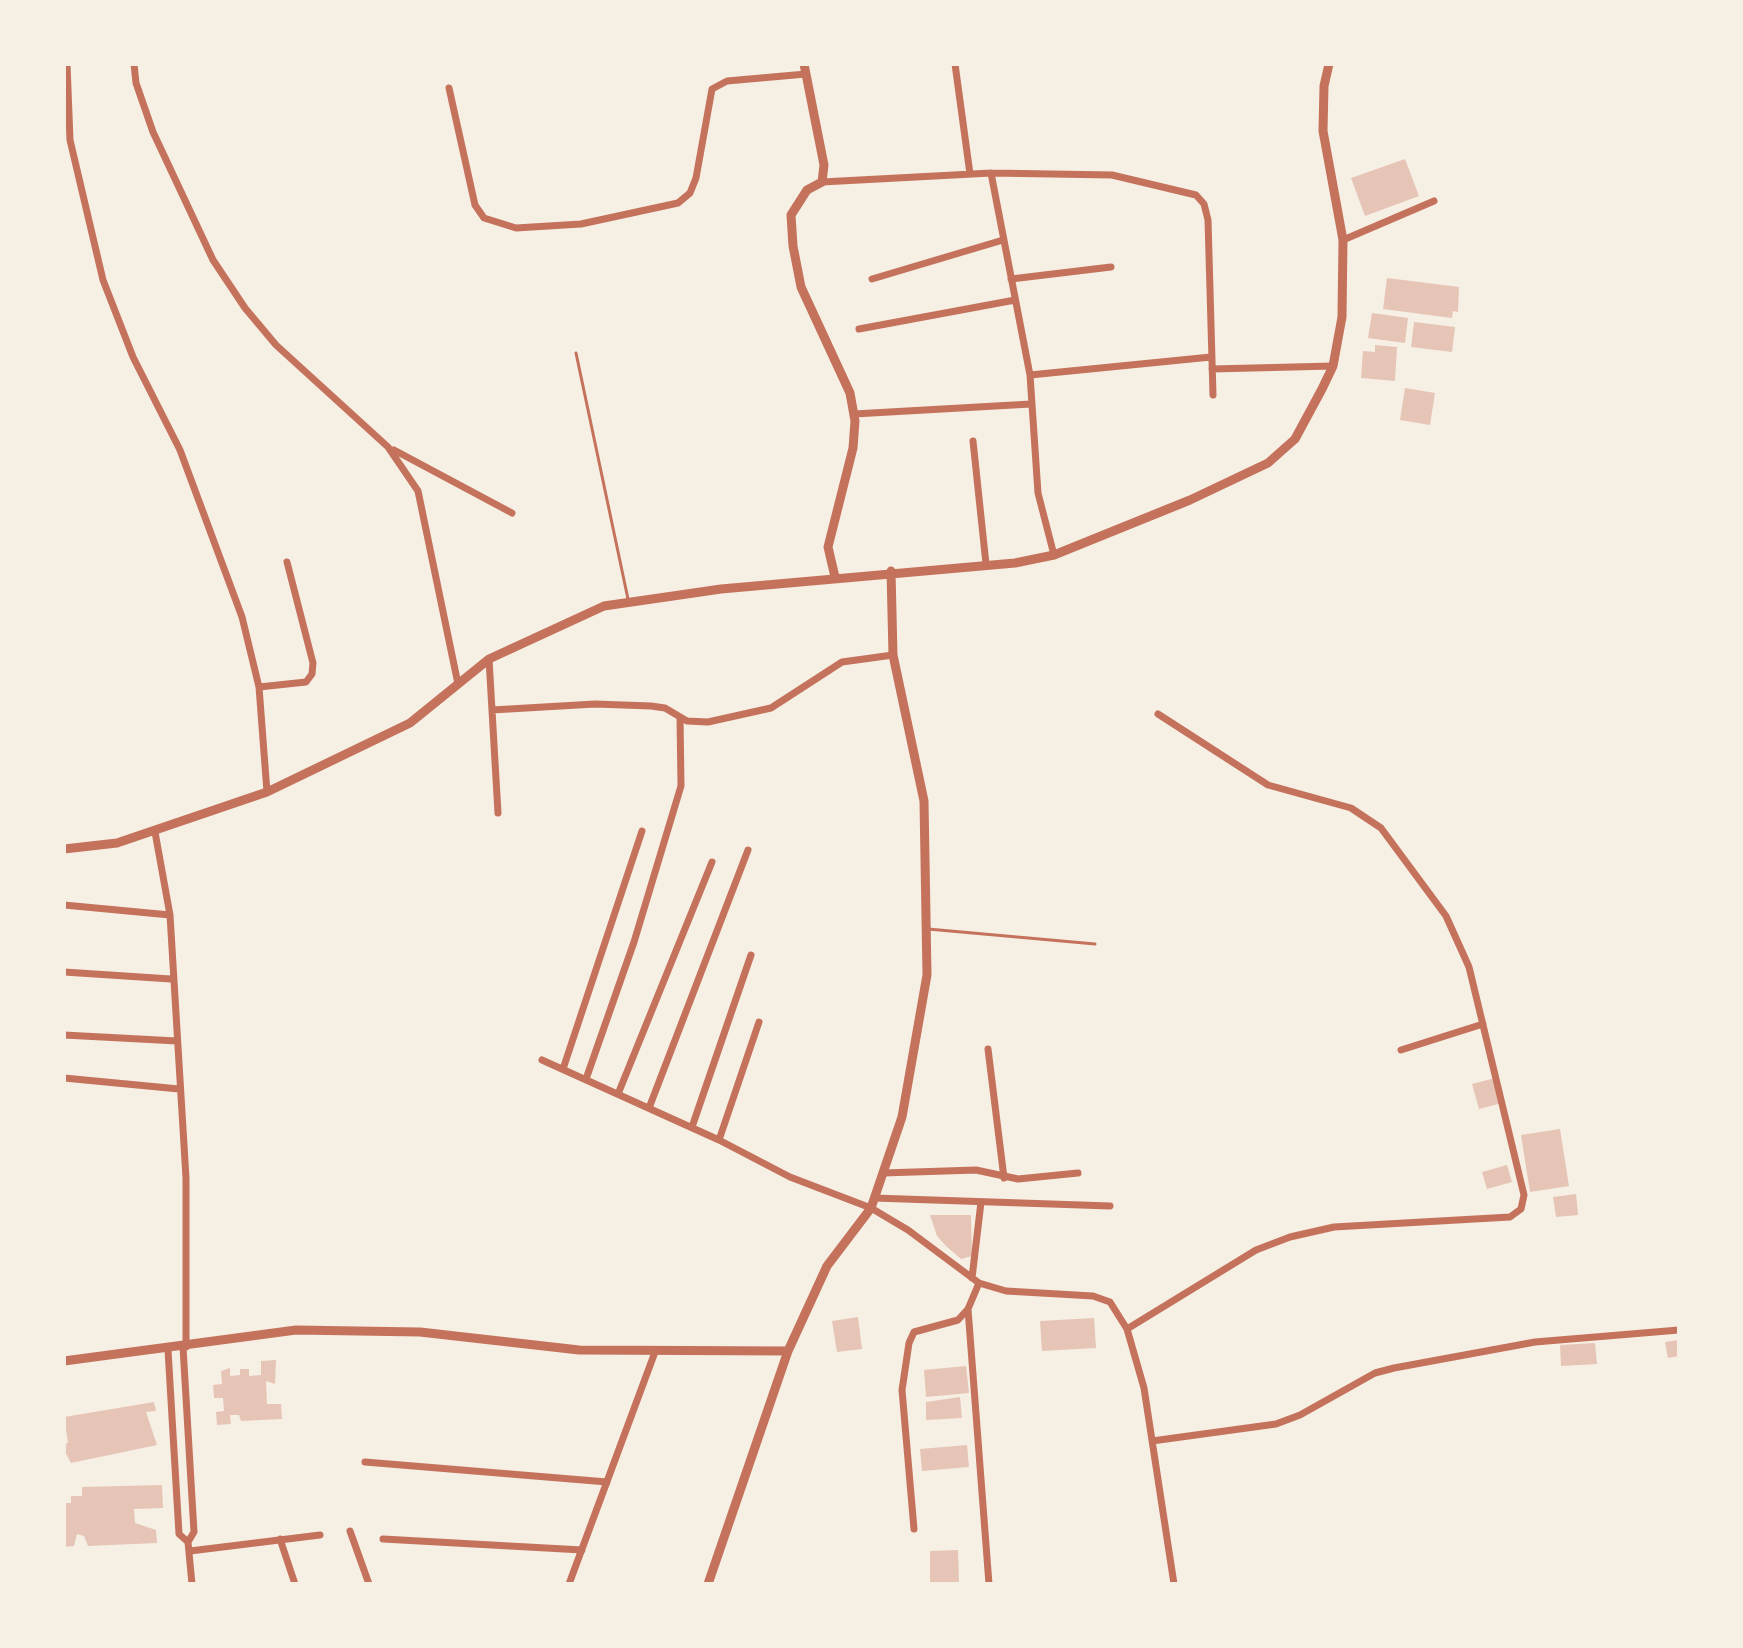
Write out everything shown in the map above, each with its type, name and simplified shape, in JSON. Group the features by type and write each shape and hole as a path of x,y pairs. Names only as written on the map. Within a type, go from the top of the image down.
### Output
{"street":[{"path":"67,64 67,140 103,280 133,357 180,450 242,617 259,687 267,792"},
{"path":"134,64 136,83 153,132 213,260 237,296 276,345 388,447 408,471 425,511 458,684"},
{"path":"955,64 970,174"},
{"path":"64,849 117,843 267,792 410,723 489,659 604,606 835,577 1054,555 1190,500 1268,463 1295,439 1333,366 1342,317 1343,240 1323,131 1324,86 1329,64"},
{"path":"449,88 475,205 484,218 516,228 581,224 678,203 690,193 696,178 712,89 727,81 805,69 824,165 822,182"},
{"path":"991,173 1030,375 1038,493 1054,555"},
{"path":"835,577 829,563 828,547 853,448 854,414 850,393 801,287 791,215 797,201 822,182 991,173 1112,175 1196,195 1204,204 1208,220 1213,395"},
{"path":"1343,240 1434,201"},
{"path":"872,279 1003,240"},
{"path":"1011,279 1111,267"},
{"path":"859,329 1015,300"},
{"path":"1030,375 1211,357"},
{"path":"1212,369 1333,366"},
{"path":"854,414 1031,404"},
{"path":"973,441 986,564"},
{"path":"388,447 512,513"},
{"path":"259,687 306,682 312,674 313,663 287,562"},
{"path":"708,1584 788,1351 827,1266 873,1203 902,1117 927,975 927,929 924,801 893,655 891,571"},
{"path":"492,710 595,704 651,706 665,708 680,717 698,722 754,714 787,700 842,662 893,655"},
{"path":"489,659 498,813"},
{"path":"1127,1329 1256,1250 1290,1237 1334,1227 1510,1217 1521,1209 1524,1195 1515,1147 1469,967 1446,916 1381,828 1351,808 1268,785 1158,714"},
{"path":"586,1079 634,942 681,786 680,717"},
{"path":"563,1069 642,831"},
{"path":"155,832 170,915 171,979 186,1178 184,1347 194,1532 188,1542"},
{"path":"649,1108 748,850"},
{"path":"618,1094 712,862"},
{"path":"64,905 170,915"},
{"path":"692,1127 751,955"},
{"path":"64,972 171,979"},
{"path":"719,1140 759,1022"},
{"path":"1401,1050 1483,1024"},
{"path":"64,1035 177,1041"},
{"path":"988,1049 1004,1178"},
{"path":"542,1060 692,1127 790,1177 873,1203 1110,1206"},
{"path":"64,1078 179,1089"},
{"path":"883,1173 976,1170 1004,1178 1078,1173"},
{"path":"981,1202 976,1281 968,1309 989,1584"},
{"path":"873,1203 976,1281 1006,1291 1093,1296 1118,1310 1127,1329 1144,1388 1174,1584"},
{"path":"914,1529 902,1390 909,1343 914,1332 958,1320 968,1309"},
{"path":"64,1361 168,1350 296,1330 420,1332 579,1350 788,1351"},
{"path":"1152,1441 1276,1424 1300,1415 1375,1373 1394,1368 1535,1342 1679,1330"},
{"path":"168,1350 179,1534 188,1542 192,1584"},
{"path":"569,1584 655,1352"},
{"path":"365,1462 607,1482"},
{"path":"350,1531 369,1584"},
{"path":"190,1551 320,1535"},
{"path":"280,1539 295,1584"},
{"path":"383,1539 582,1550"}],"lane":[{"path":"576,353 629,603"},
{"path":"927,929 1095,944"}],"building":[{"path":"1405,159 1419,196 1365,216 1351,178"},
{"path":"1387,278 1459,287 1458,312 1453,311 1452,318 1383,309"},
{"path":"1372,313 1408,318 1405,343 1368,338"},
{"path":"1414,322 1455,327 1452,352 1411,347"},
{"path":"1375,345 1397,347 1395,381 1361,378 1363,351 1375,352"},
{"path":"1405,388 1435,393 1430,425 1400,420"},
{"path":"1495,1078 1502,1103 1479,1109 1472,1084"},
{"path":"1560,1129 1569,1186 1530,1192 1521,1135"},
{"path":"1507,1165 1512,1182 1487,1189 1482,1172"},
{"path":"1576,1194 1578,1215 1556,1217 1553,1197"},
{"path":"930,1215 971,1215 972,1256 961,1259 946,1246 937,1236"},
{"path":"858,1317 862,1349 837,1352 832,1321"},
{"path":"1094,1318 1096,1348 1042,1351 1040,1321"},
{"path":"1679,1340 1679,1356 1668,1358 1665,1342"},
{"path":"1595,1343 1597,1364 1561,1366 1560,1345"},
{"path":"276,1360 275,1384 266,1381 267,1404 281,1404 282,1419 241,1421 239,1415 230,1415 231,1424 217,1425 216,1412 224,1411 223,1398 214,1398 213,1385 222,1384 221,1371 230,1368 230,1376 240,1375 240,1369 249,1369 249,1376 261,1375 261,1361"},
{"path":"966,1366 969,1393 926,1397 924,1370"},
{"path":"960,1397 962,1418 926,1420 926,1402"},
{"path":"154,1402 156,1411 146,1412 157,1445 71,1463 64,1450 64,1444 68,1443 64,1417"},
{"path":"967,1445 969,1467 922,1471 920,1449"},
{"path":"162,1485 163,1508 134,1509 135,1523 156,1530 157,1543 88,1546 84,1536 77,1534 74,1546 64,1547 64,1503 71,1503 71,1496 82,1496 82,1487"},
{"path":"958,1550 959,1584 930,1584 930,1551"}]}
